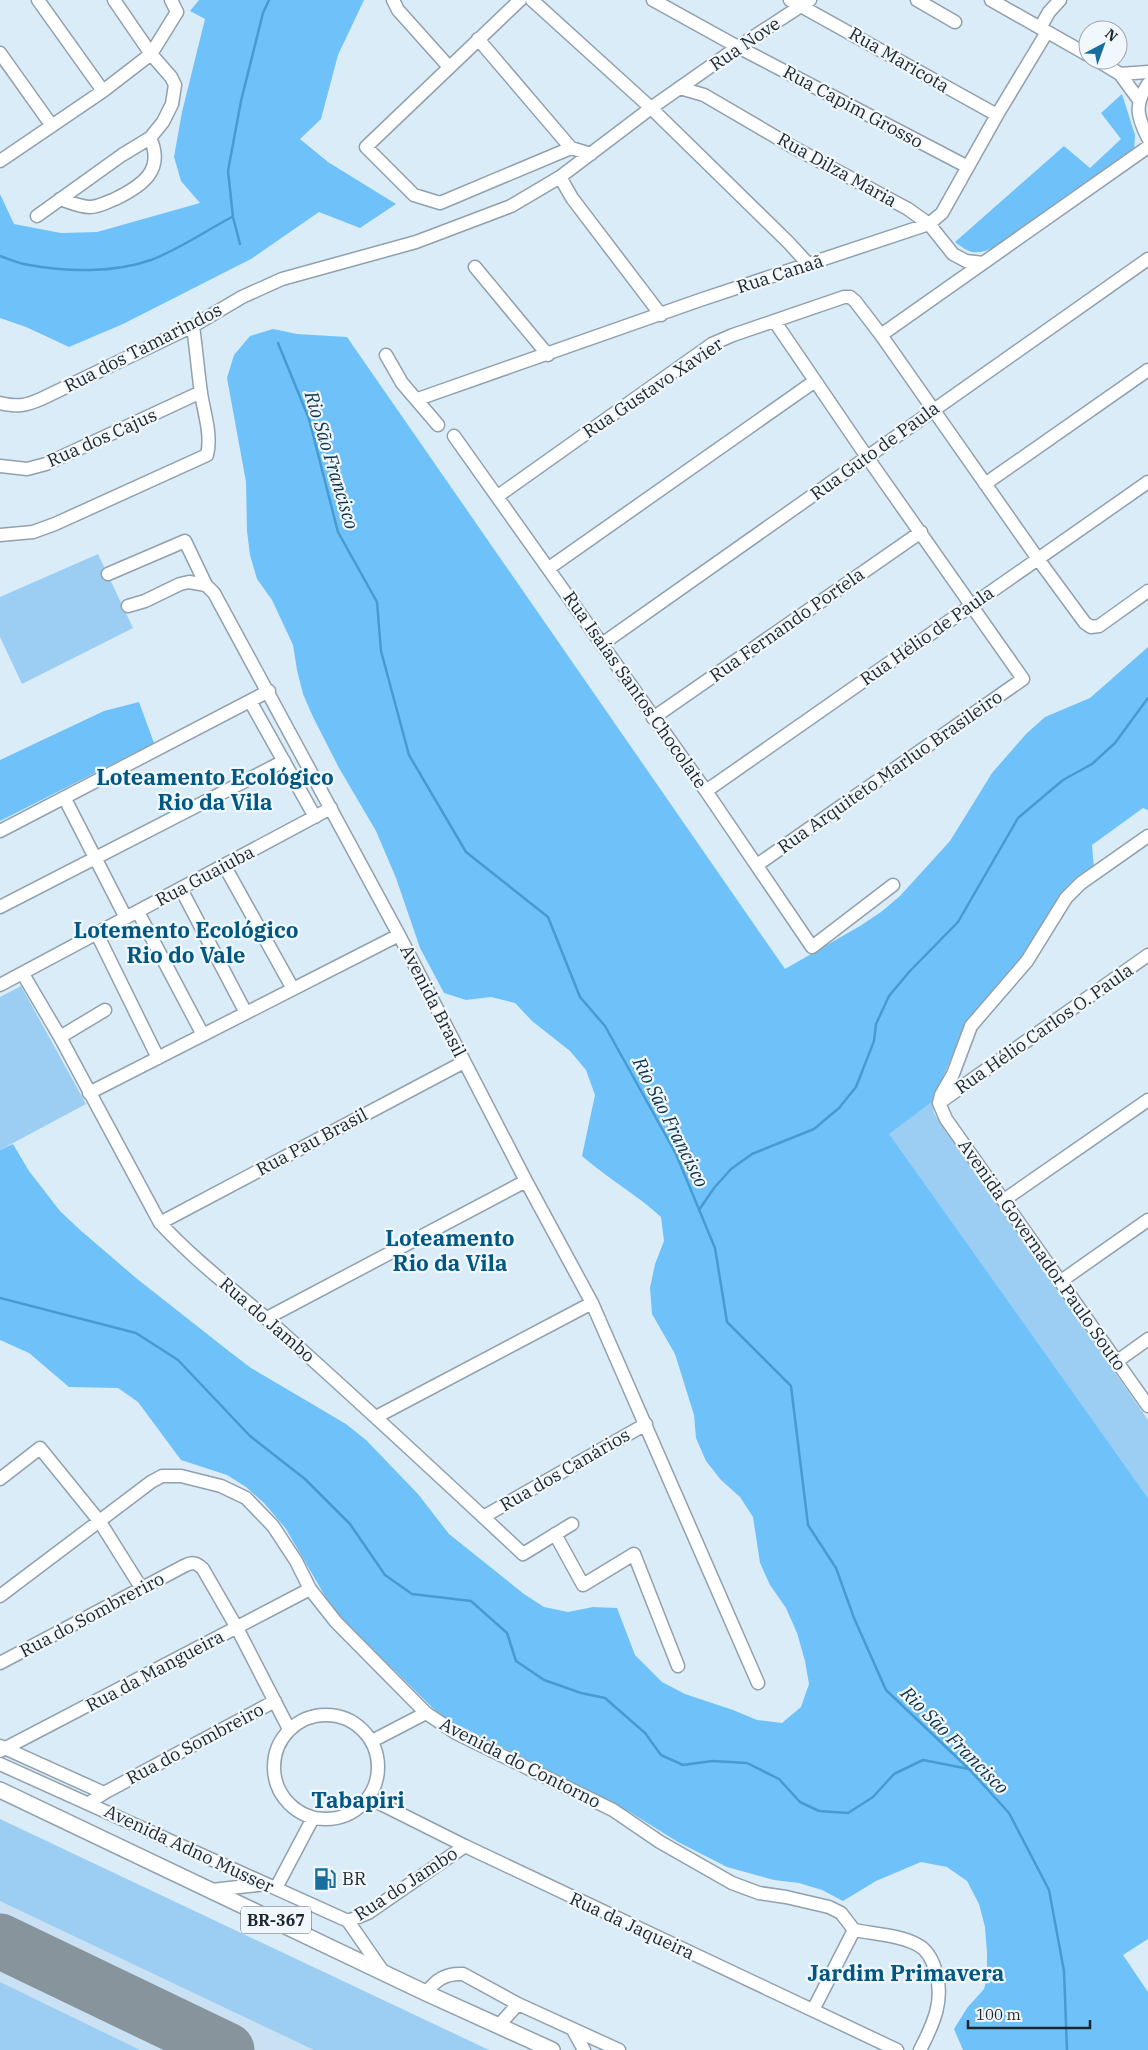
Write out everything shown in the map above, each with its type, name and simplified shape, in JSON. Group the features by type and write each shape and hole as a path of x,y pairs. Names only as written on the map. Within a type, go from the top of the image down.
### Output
{"main road":[{"name":"BR-367","path":"0,1790 426,1993 552,2050"}],"street":[{"path":"38,0 103,91"},
{"path":"37,216 122,155 150,138 172,104 175,85 171,77 151,54 114,0"},
{"path":"0,162 103,91 151,54 177,12 171,0"},
{"path":"393,0 398,10 449,66"},
{"path":"520,0 366,147 414,195 440,203 571,148"},
{"path":"532,0 651,108 789,242 809,265"},
{"name":"Rua Capim Grosso","path":"653,0 968,168"},
{"path":"917,0 955,22"},
{"path":"991,0 1078,49"},
{"name":"Rua Canaã","path":"418,399 548,355 700,300 929,224 942,213 1043,30 1049,12 1060,0"},
{"name":"Rua Nove","path":"560,177 651,108 801,2"},
{"name":"Rua Maricota","path":"801,2 997,115"},
{"path":"478,39 571,148 591,154"},
{"path":"0,53 52,126"},
{"path":"1113,70 1120,74 1139,100"},
{"path":"1120,74 1148,72"},
{"path":"1148,84 1139,100 1138,111 1148,138"},
{"name":"Rua Dilza Maria","path":"680,88 704,95 793,147 908,209 929,224 953,254 966,261 984,263"},
{"path":"60,199 90,207 102,205 142,184 150,175 155,163 154,147 150,138"},
{"path":"1148,148 881,335 1085,623 1094,627 1148,591"},
{"path":"560,177 572,198 661,315"},
{"name":"Rua dos Tamarindos","path":"0,403 26,406 193,326 242,297 282,279 416,242 511,206 560,177"},
{"name":"Rua Guto de Paula","path":"602,644 1148,258"},
{"path":"475,267 548,355"},
{"name":"Rua Gustavo Xavier","path":"498,496 712,344 733,335 776,322 844,297 850,297 881,335"},
{"path":"776,322 867,457 971,604"},
{"path":"0,535 40,530 198,461 207,455 210,445 193,326"},
{"path":"386,355 402,383 418,399 438,425"},
{"path":"986,484 1148,370"},
{"path":"549,568 815,381"},
{"name":"Rua dos Cajus","path":"0,466 27,469 46,464 201,392"},
{"name":"Rua Isaías Santos Chocolate","path":"454,436 706,791 812,947 893,885"},
{"name":"Rua Hélio de Paula","path":"706,791 1148,482"},
{"name":"Rua Fernando Portela","path":"653,718 921,532"},
{"name":"Avenida Brasil","path":"108,574 185,542 206,586 214,592 269,691 305,764 331,808 399,935 526,1181 592,1303 758,1683"},
{"path":"128,606 145,601 180,584 189,582 206,586"},
{"name":"Rua Arquiteto Marluo Brasileiro","path":"757,865 1023,679 971,604"},
{"path":"0,831 65,799 269,691"},
{"path":"250,701 314,817"},
{"path":"0,907 284,761"},
{"path":"65,799 96,859 132,915 203,1035"},
{"name":"Rua Guaiuba","path":"0,985 331,808"},
{"path":"939,1103 953,1074 971,1026 1026,960 1066,898 1081,882 1148,836"},
{"path":"224,865 293,989"},
{"path":"181,888 246,1013"},
{"path":"96,934 158,1058"},
{"path":"89,1093 399,935"},
{"name":"Rua Hélio Carlos O. Paula","path":"939,1103 1148,955"},
{"name":"Rua do Jambo","path":"23,974 60,1037 160,1223 192,1256 267,1318 524,1554 555,1534"},
{"path":"60,1037 105,1010"},
{"name":"Rua Pau Brasil","path":"160,1223 464,1062"},
{"path":"1004,1200 1148,1100"},
{"name":"Avenida Governador Paulo Souto","path":"939,1103 946,1119 1148,1406"},
{"path":"267,1318 526,1181"},
{"path":"1061,1281 1148,1220"},
{"path":"376,1417 592,1303"},
{"path":"1116,1362 1148,1339"},
{"name":"Rua dos Canários","path":"483,1517 646,1424"},
{"path":"0,1480 40,1448 100,1522 142,1589"},
{"name":"Avenida do Contorno","path":"0,1596 151,1482 162,1476 172,1475 221,1486 246,1498 273,1526 296,1561 310,1589 336,1622 426,1713 456,1733 613,1810 660,1842 732,1883 759,1893 829,1907 841,1913 854,1930"},
{"path":"572,1524 555,1534 583,1585 634,1554 678,1666"},
{"name":"Rua do Sombreiro","path":"184,1566 190,1562 202,1568 237,1628 289,1729"},
{"name":"Rua do Sombreriro","path":"0,1663 184,1566"},
{"name":"Rua da Mangueira","path":"2,1749 310,1589"},
{"name":"Rua do Sombreiro","path":"89,1803 104,1792 275,1701"},
{"path":"372,1741 426,1713"},
{"path":"317,1714 333,1714 349,1719 362,1728 372,1741 377,1755 379,1770 376,1785 369,1798 358,1809 344,1816 328,1820 313,1818 296,1810 283,1797 275,1780 273,1762 278,1744 289,1729 302,1720 317,1714"},
{"path":"2,1749 104,1792"},
{"name":"Avenida Adno Musser","path":"0,1764 348,1922 384,1973"},
{"name":"Rua da Jaqueira","path":"369,1798 464,1846 897,2050"},
{"path":"212,1890 271,1886 313,1818"},
{"name":"Rua do Jambo","path":"348,1922 368,1913 464,1846"},
{"path":"813,2010 854,1930 908,1941 923,1949 933,1961 941,1992 931,2028 920,2050"},
{"path":"426,1993 442,1977 453,1973 463,1974 518,2004 619,2050"},
{"path":"499,2025 518,2004"},
{"path":"573,2030 584,2050"}],"shaded area":[{"path":"199,0 364,0 338,55 321,119 300,139 328,162 396,204 360,228 319,212 251,259 123,324 69,347 26,327 0,318 0,194 14,224 61,233 97,232 200,203 181,181 174,157 182,112 205,19 190,11"},
{"path":"1122,94 1135,135 1134,151 993,248 982,252 973,252 955,242 1064,146 1090,168 1121,139 1101,113"},
{"path":"273,329 297,334 347,337 785,969 860,926 900,896 950,841 992,773 1026,734 1045,717 1090,698 1148,647 1148,810 1143,808 1092,845 1094,869 961,1036 932,1102 889,1134 1148,1498 1148,1939 1123,1955 1148,1992 1148,2050 963,2050 954,2029 967,2008 984,1989 987,1978 985,1927 979,1904 967,1881 947,1867 921,1862 876,1881 843,1901 822,1890 799,1883 774,1880 727,1867 678,1842 628,1811 442,1717 349,1626 329,1603 286,1529 264,1503 246,1487 227,1475 181,1460 138,1402 118,1388 69,1387 29,1353 0,1340 0,1150 13,1144 29,1171 60,1211 79,1229 136,1278 251,1368 346,1424 366,1440 418,1494 449,1534 524,1594 544,1607 568,1612 593,1607 617,1608 635,1655 662,1682 685,1694 757,1720 782,1723 801,1707 809,1684 797,1633 786,1608 770,1585 760,1563 753,1517 740,1497 721,1480 706,1461 696,1438 694,1415 675,1354 652,1314 650,1288 655,1264 664,1241 661,1217 582,1156 595,1095 586,1070 570,1051 532,1021 515,1003 491,997 466,1000 444,993 420,948 396,878 376,831 339,768 313,717 303,694 293,645 272,600 257,579 250,555 247,531 246,482 227,378 234,355 250,336"},
{"path":"98,554 133,628 22,684 0,637 0,597"},
{"path":"139,702 154,743 0,821 0,760 104,711"},
{"path":"21,986 86,1104 0,1150 0,997"},
{"path":"932,1102 934,1113 941,1124 1148,1420 1148,1498 888,1134"},
{"path":"0,1819 156,1894 489,2050 0,2050"},
{"path":"0,1819 489,2050 314,2050 0,1901"},
{"path":"0,1982 140,2050 0,2050"}],"waterway":[{"name":"Rio São Francisco","path":"240,244 233,217 228,171 241,101 263,13 269,0"},
{"path":"0,256 18,263 59,269 90,270 122,267 162,256 232,217"},
{"name":"Rio São Francisco","path":"278,343 309,419 338,532 377,602 381,651 409,755 466,852 548,917 580,997 605,1026 676,1154 715,1248 727,1322 791,1386 808,1525 836,1568 854,1618 886,1690 969,1769 1009,1813 1049,1890 1064,1971 1067,2050"},
{"path":"699,1210 714,1188 731,1169 752,1154 814,1129 839,1108 856,1087 874,1041 876,1024 889,996 909,972 958,922 1018,818 1063,780 1092,764 1115,743 1148,698"},
{"path":"0,1298 136,1333 178,1360 250,1436 305,1479 350,1524 385,1575 412,1594 471,1601 507,1633 516,1661 544,1680 581,1693 605,1698 645,1733 661,1755 683,1765 712,1761 747,1763 779,1779 800,1802 819,1811 848,1813 873,1797 894,1774 923,1760 969,1769"}],"runway":[{"path":"0,1941 227,2050"}],"place":[{"name":"BR","path":"325,1879"}],"district":[{"name":"Loteamento Ecológico Rio da Vila","path":"215,790"},
{"name":"Lotemento Ecológico Rio do Vale","path":"186,942"},
{"name":"Loteamento Rio da Vila","path":"450,1250"},
{"name":"Tabapiri","path":"358,1800"},
{"name":"Jardim Primavera","path":"906,1973"}]}
